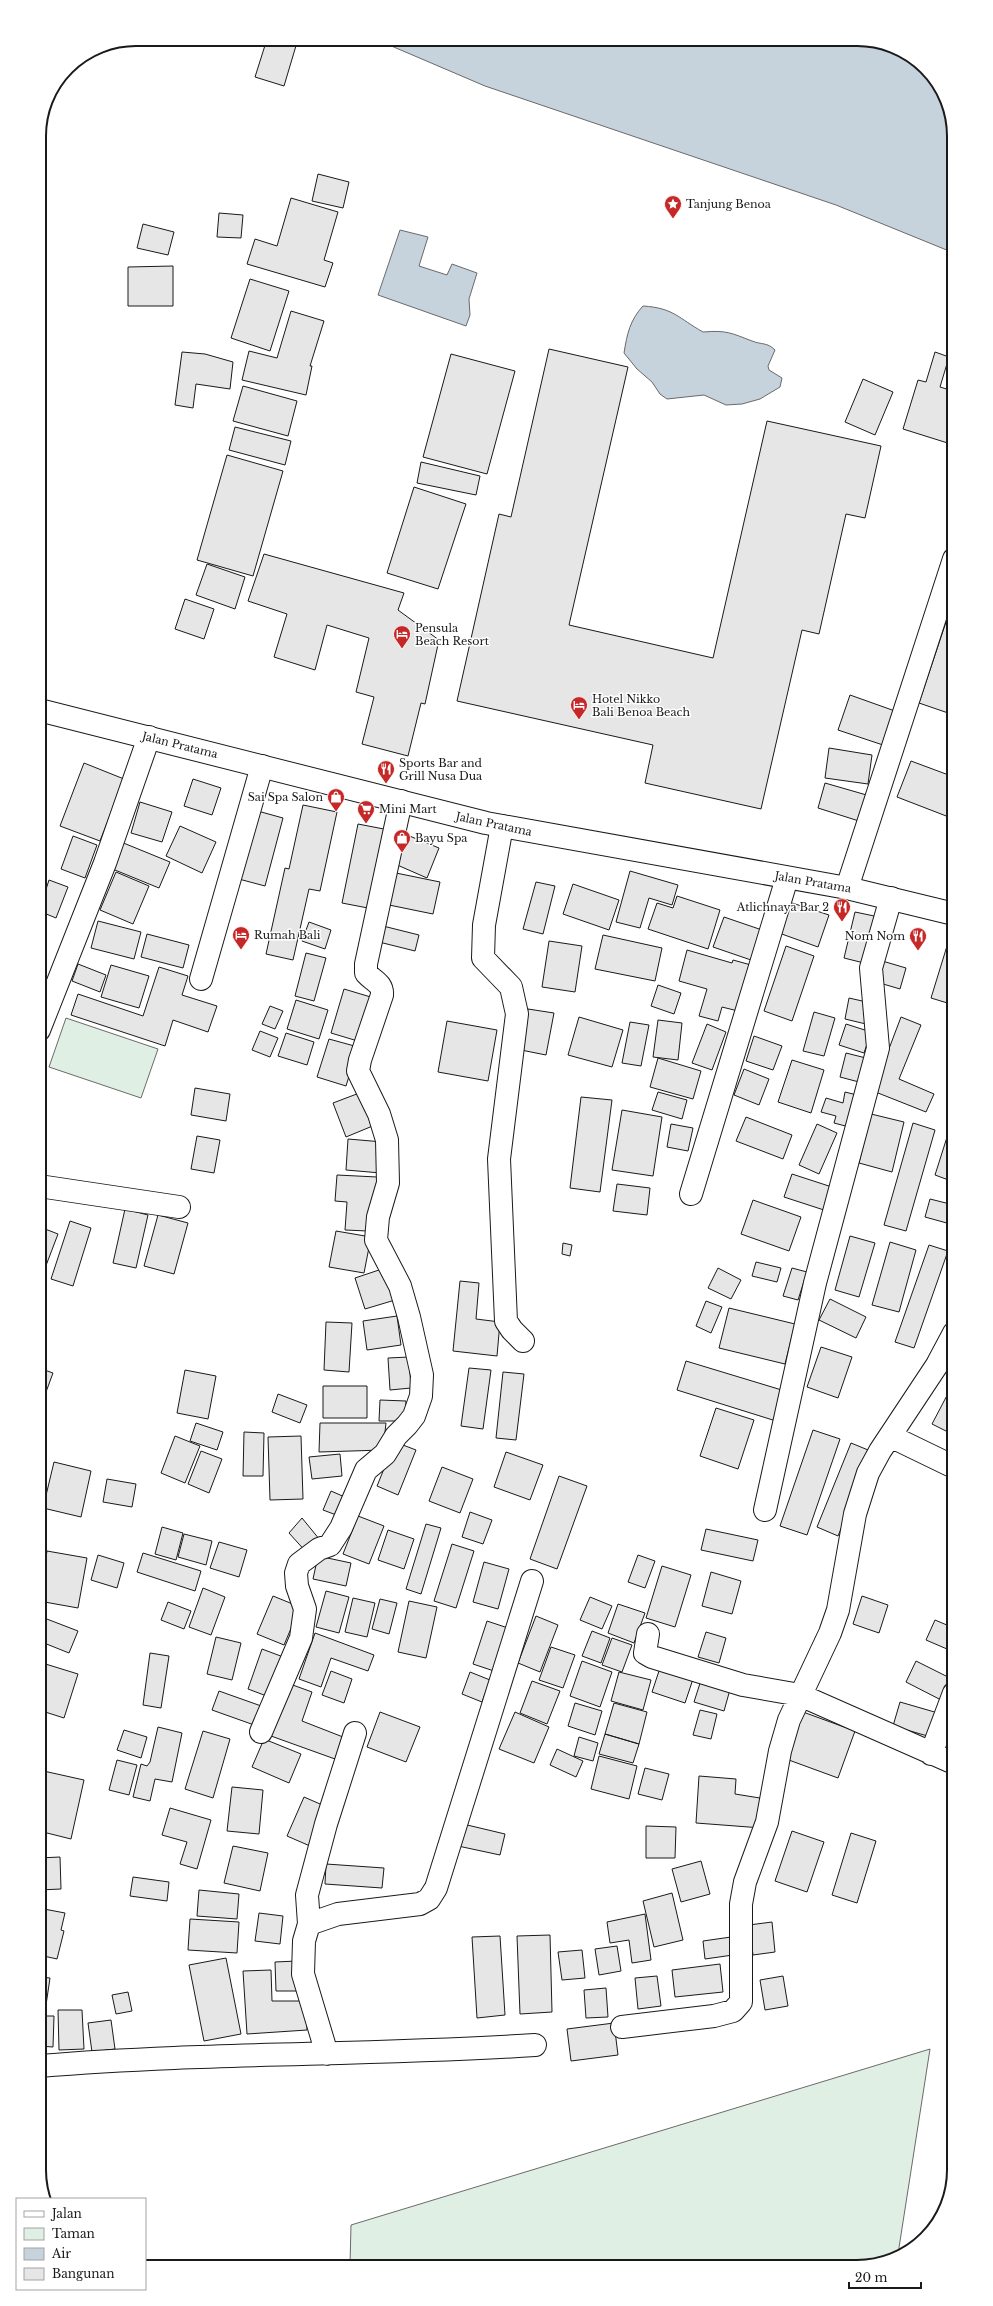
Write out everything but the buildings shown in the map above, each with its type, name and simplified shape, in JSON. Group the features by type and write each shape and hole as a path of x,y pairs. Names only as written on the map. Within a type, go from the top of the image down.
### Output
{"street":[{"path":"847,888 947,581"},
{"name":"Jalan Pratama","path":"46,712 502,826 847,888 947,912"},
{"path":"46,1000 105,862 149,737"},
{"path":"201,979 262,766"},
{"path":"261,1732 301,1638 305,1609 297,1586 296,1573 299,1564 319,1549 330,1545 341,1528 366,1470 376,1459 385,1454 396,1436 414,1416 421,1396 422,1375 404,1298 400,1286 376,1240 378,1217 388,1183 387,1140 379,1114 358,1071 360,1060 382,995 382,989 378,982 366,973 366,964 401,801"},
{"path":"502,826 484,925 483,958 511,987 517,1014 499,1159 506,1321 512,1330 523,1341"},
{"path":"692,1194 787,878"},
{"path":"765,1510 815,1283 878,1048 871,968 891,898"},
{"path":"46,1187 179,1208"},
{"path":"622,2027 714,2016 733,2011 741,2002 741,1904 745,1882 766,1822 780,1751 789,1720 830,1633 842,1592 845,1561 855,1514 868,1473 890,1436 937,1365 947,1346"},
{"path":"890,1436 947,1464"},
{"path":"309,1924 338,1914 420,1904 429,1899 436,1888 532,1581"},
{"path":"648,1634 645,1653 652,1657 743,1685 800,1695 947,1760"},
{"path":"931,1754 947,1712"},
{"path":"327,2054 303,1974 304,1940 309,1924 307,1895 326,1824 355,1733"},
{"path":"46,2065 134,2058 451,2051 534,2045"}],"green space":[{"path":"66,1018 158,1049 141,1098 49,1067"},
{"path":"930,2049 899,2249 880,2257 857,2260 350,2260 351,2225"}],"water":[{"path":"391,46 863,46 886,51 902,58 921,72 938,96 944,113 947,136 947,250 836,205 485,86"},
{"path":"400,230 428,237 419,266 447,275 452,264 477,273 469,299 470,315 466,326 378,295"},
{"path":"643,306 669,311 703,332 718,331 729,333 769,346 775,350 768,366 769,370 782,378 780,387 760,399 742,404 726,405 704,395 667,399 660,394 652,382 637,369 624,353 626,340 632,322"}],"place":[{"name":"Tanjung Benoa","path":"673,219"},
{"name":"Pensula Beach Resort","path":"402,649"},
{"name":"Hotel Nikko Bali Benoa Beach","path":"579,720"},
{"name":"Sports Bar and Grill Nusa Dua","path":"386,784"},
{"name":"Sai Spa Salon","path":"336,812"},
{"name":"Mini Mart","path":"366,824"},
{"name":"Bayu Spa","path":"402,853"},
{"name":"Atlichnaya Bar 2","path":"842,922"},
{"name":"Rumah Bali","path":"241,950"},
{"name":"Nom Nom","path":"918,951"}]}
